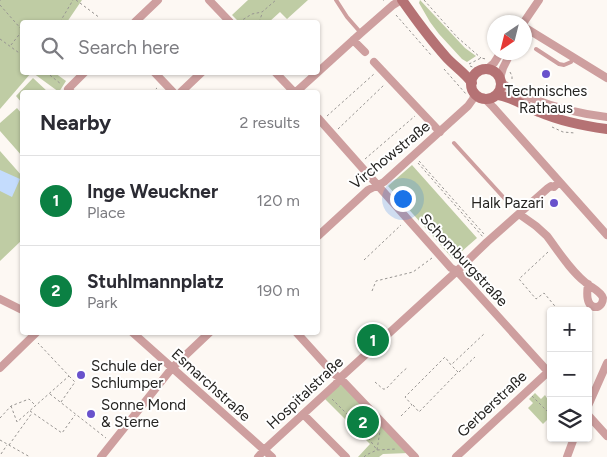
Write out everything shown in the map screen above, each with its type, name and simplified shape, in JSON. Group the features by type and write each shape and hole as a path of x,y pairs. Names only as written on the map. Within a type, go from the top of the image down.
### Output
{"street":[{"path":"137,20 158,0"},
{"path":"209,0 228,20"},
{"path":"320,70 361,32 393,5 402,0 433,42 453,65 467,76 474,92 490,104 607,235"},
{"path":"529,15 539,0"},
{"path":"532,32 607,78"},
{"path":"353,40 365,52"},
{"path":"474,92 473,77 476,72 482,70 488,64 494,63 496,60"},
{"path":"474,92 491,98 496,95 501,87 500,79 507,60"},
{"path":"374,62 420,111 443,132"},
{"path":"488,64 507,87 518,93 552,106 607,117"},
{"path":"70,90 82,75"},
{"path":"157,75 171,90"},
{"path":"183,90 199,75"},
{"path":"278,75 293,90"},
{"path":"297,90 314,75"},
{"name":"Virchowstraße","path":"320,234 368,190 384,182 415,159 468,106 473,100 474,92"},
{"path":"496,95 558,118 591,127 607,129"},
{"name":"Schomburgstraße","path":"320,121 451,268 457,271 547,371"},
{"name":"Hospitalstraße","path":"258,457 336,384 340,378 457,271 485,239 516,212 559,182"},
{"path":"516,212 542,231 576,274 588,284"},
{"path":"0,299 20,309"},
{"path":"0,368 35,335"},
{"name":"Esmarchstraße","path":"135,335 272,457"},
{"path":"101,457 172,368 207,335"},
{"path":"299,335 415,457"},
{"path":"592,397 607,363"},
{"name":"Gerberstraße","path":"456,457 547,375"},
{"path":"303,414 346,457"},
{"path":"592,419 607,436"},
{"path":"567,457 573,442"}],"lane":[{"path":"336,0 347,17 361,32"},
{"path":"536,49 559,64 568,64 574,57"},
{"path":"454,143 505,199"}],"path":[{"path":"61,20 75,0 100,18"},
{"path":"241,20 252,14 262,12 276,0"},
{"path":"424,0 457,37 488,64"},
{"path":"0,5 20,28"},
{"path":"393,10 432,56"},
{"path":"260,20 262,12"},
{"path":"11,46 20,33"},
{"path":"0,39 20,53"},
{"path":"469,64 481,58"},
{"path":"320,119 380,68"},
{"path":"444,69 474,92"},
{"path":"509,71 512,81"},
{"path":"50,75 68,90"},
{"path":"332,134 390,80"},
{"path":"358,165 420,111"},
{"path":"415,159 485,239"},
{"path":"364,260 407,219"},
{"path":"555,248 518,279 536,299 544,293 556,307"},
{"path":"372,290 376,281 413,272 438,253"},
{"path":"451,365 485,333"},
{"path":"35,335 75,382 60,402"},
{"path":"458,372 444,357 405,397 418,412 475,357"},
{"path":"375,382 382,389 386,388 408,367"},
{"path":"11,406 17,422 69,376"},
{"path":"527,391 547,411"},
{"path":"50,393 112,443"},
{"path":"326,393 362,425 366,436 376,450"},
{"path":"0,416 11,406 29,399 35,406"},
{"path":"348,414 366,405"},
{"path":"402,416 412,405"},
{"path":"30,411 62,433 76,415"},
{"path":"1,454 32,413"},
{"path":"376,450 381,421"},
{"path":"0,440 30,457"},
{"path":"364,457 376,450 407,448"}],"green space":[{"path":"0,0 82,0 68,20 20,20 20,75 29,75 0,109"},
{"path":"248,0 308,0 287,19 280,12 271,20 237,20 232,15"},
{"path":"420,0 465,48 476,56 467,62 462,59 430,22 419,3"},
{"path":"36,75 58,75 66,81 60,90 56,90"},
{"path":"33,78 46,90 22,90"},
{"path":"20,92 20,101 16,96"},
{"path":"17,108 20,112 20,154 0,131 0,123"},
{"path":"0,151 20,174 20,242 0,261"},
{"path":"412,165 477,238 453,259 388,186"},
{"path":"341,383 409,453 383,454 379,457 358,457 370,444 325,399"},
{"path":"535,393 541,399 545,395 547,398 547,420 543,424 528,408 533,403 529,399"}],"water":[{"path":"0,170 20,179 12,197 0,191"}],"place":[{"name":"Technisches Rathaus","path":"546,74"},
{"name":"Halk Pazari","path":"554,203"},
{"name":"Inge Weuckner","path":"373,340"},
{"name":"Schule der Schlumper","path":"81,375"},
{"name":"Sonne Mond & Sterne","path":"91,414"},
{"name":"Stuhlmannplatz","path":"363,422"}]}
